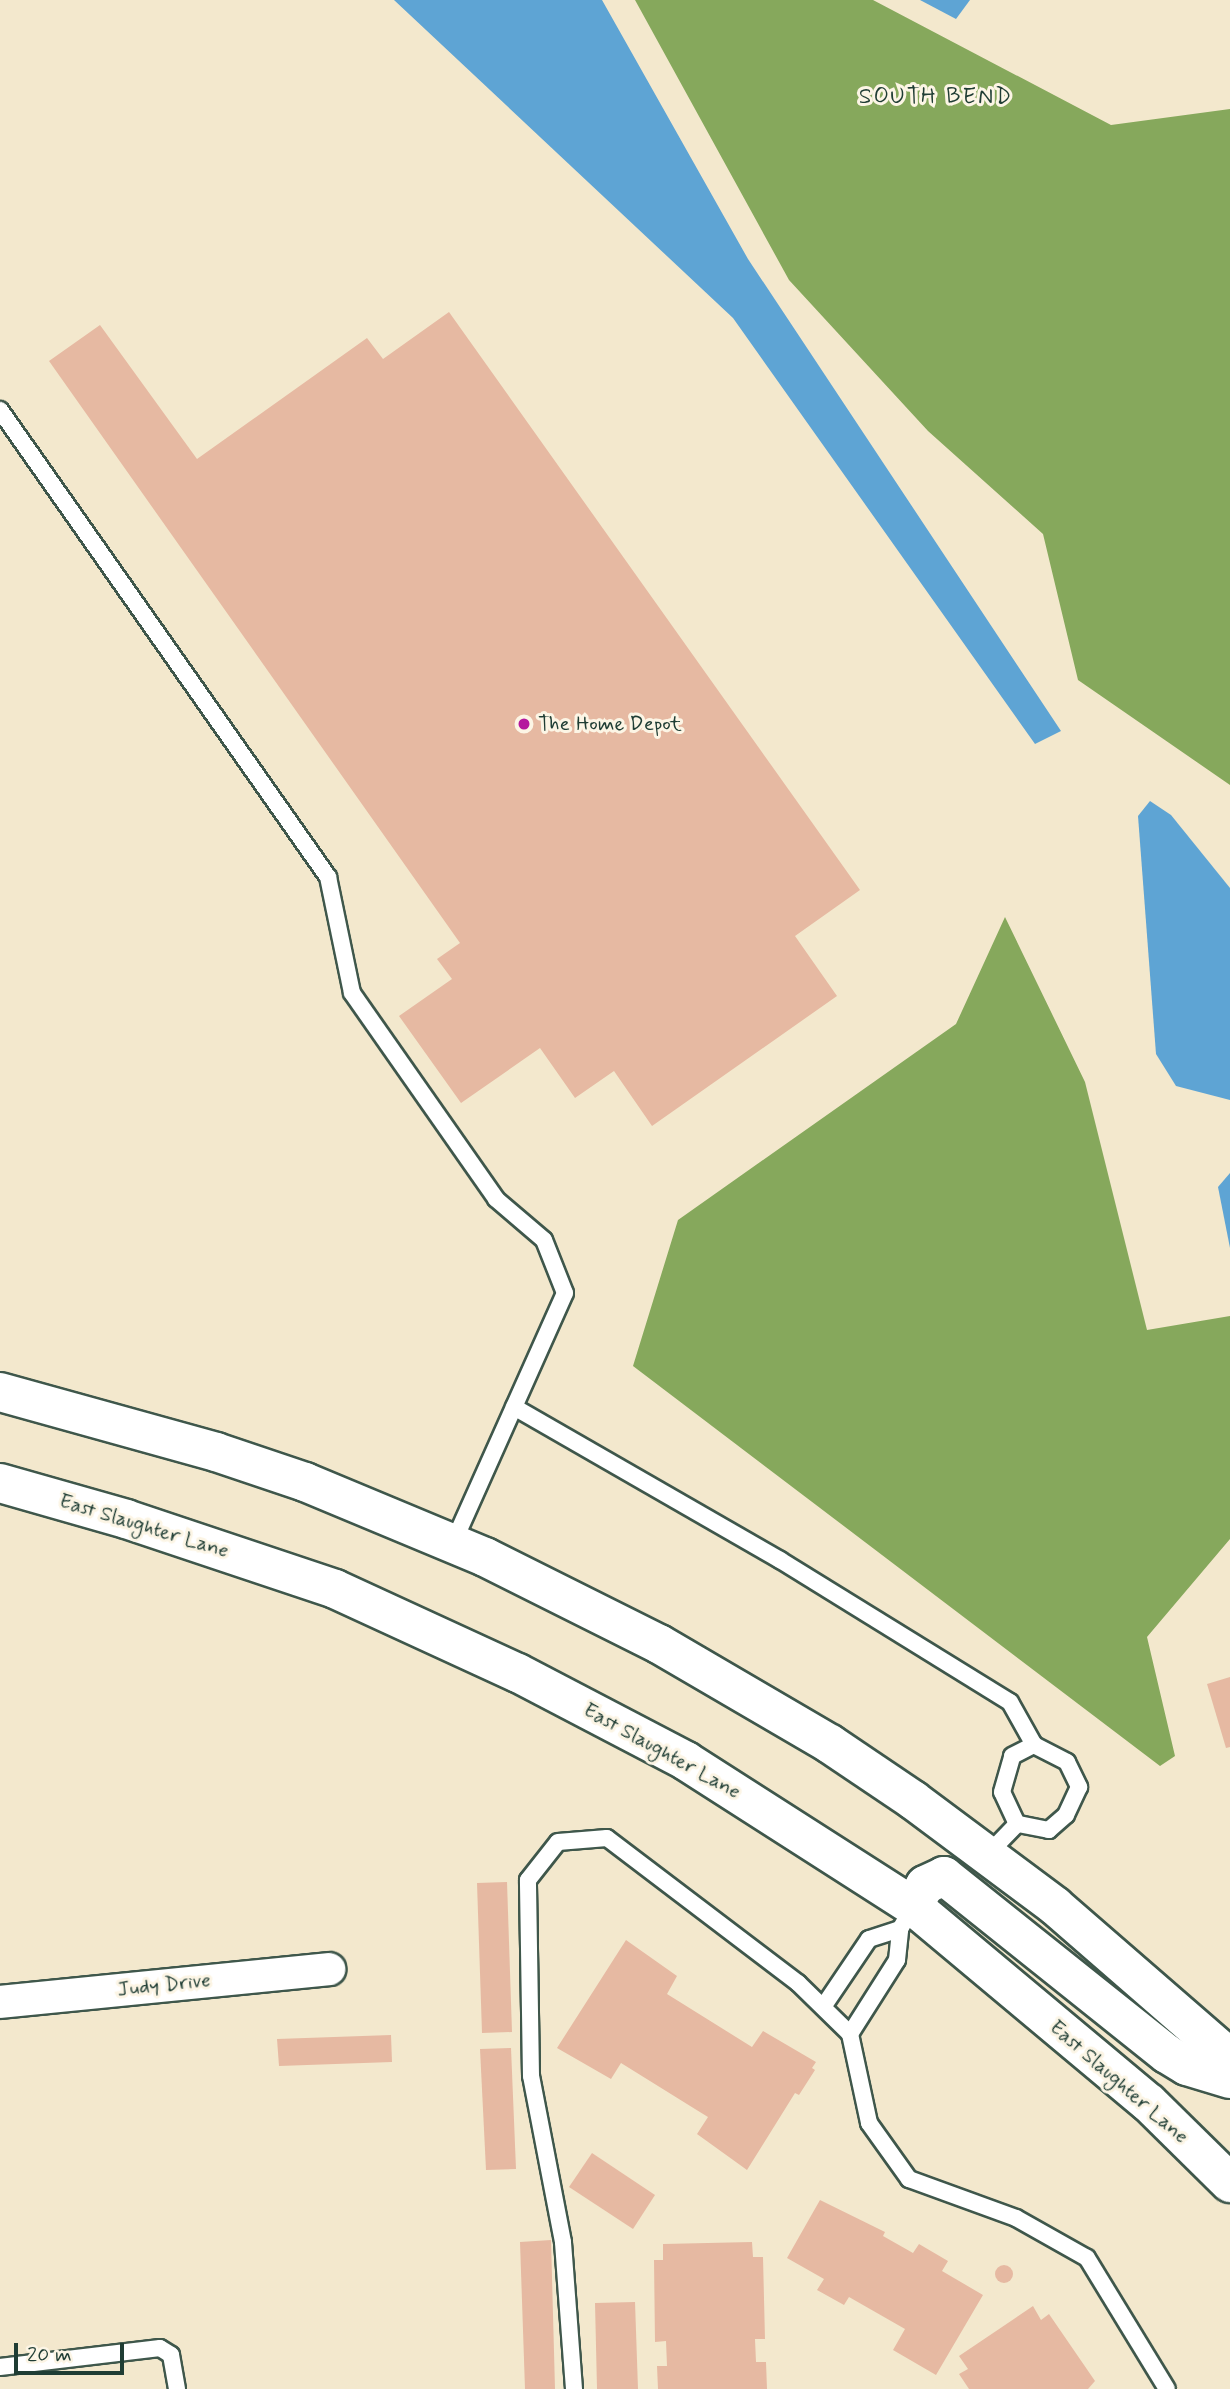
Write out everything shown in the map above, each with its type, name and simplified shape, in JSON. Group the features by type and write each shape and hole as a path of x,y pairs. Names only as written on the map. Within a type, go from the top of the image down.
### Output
{"main road":[{"path":"0,1392 228,1456 453,1543 573,1600 745,1692 851,1758 987,1854 1122,1962 1230,2058"},
{"name":"East Slaughter Lane","path":"0,1483 256,1561 404,1619 644,1737 803,1832 907,1917 1149,2104 1230,2183"},
{"path":"907,1917 925,1885 944,1877 1167,2054 1187,2066 1230,2079"}],"street":[{"name":"Judy Drive","path":"0,2002 329,1969"}],"lane":[{"path":"0,410 328,877 352,993 496,1199 544,1240 565,1293 453,1543"},
{"path":"514,1407 780,1560 1010,1702 1034,1745 1067,1762 1079,1787 1066,1815 1049,1830 1017,1824"},
{"path":"1017,1824 1002,1792 1012,1756 1034,1745"},
{"path":"987,1854 1017,1824"},
{"path":"573,2389 564,2242 531,2076 528,1880 558,1842 607,1838 798,1983 850,2034 869,2123 909,2179 1016,2218 1087,2258 1167,2389"},
{"path":"850,2034 897,1960 907,1917"},
{"path":"823,2007 869,1939 907,1917"},
{"path":"0,2367 160,2348 171,2356 177,2389"}],"green space":[{"path":"635,0 873,0 1111,125 1230,109 1230,785 1078,680 1043,534 928,431 789,280"},
{"path":"1005,917 1085,1082 1147,1330 1230,1316 1230,1539 1147,1637 1175,1756 1160,1766 633,1366 678,1220 956,1024"}],"water":[{"path":"394,0 602,0 748,259 1061,731 1035,744 733,318"},
{"path":"920,0 970,0 956,19"},
{"path":"1150,801 1171,815 1230,888 1230,1100 1176,1086 1156,1054 1138,816"},
{"path":"1230,1173 1230,1248 1218,1187"}],"building":[{"name":"The Home Depot","path":"449,312 860,890 795,936 837,996 652,1126 614,1071 575,1098 540,1048 461,1103 399,1016 452,979 437,959 460,943 49,361 100,325 197,459 367,338 383,359"},
{"path":"1230,1677 1230,1747 1226,1748 1207,1684"},
{"path":"507,1882 512,2032 482,2033 477,1883"},
{"path":"626,1940 677,1976 667,1994 752,2047 763,2031 816,2062 812,2068 815,2070 799,2095 795,2093 747,2170 697,2134 708,2117 621,2063 611,2079 557,2048"},
{"path":"391,2035 392,2062 279,2066 277,2039"},
{"path":"511,2048 516,2169 486,2170 480,2049"},
{"path":"592,2153 655,2195 633,2229 569,2187"},
{"path":"820,2200 885,2232 883,2236 913,2253 919,2244 948,2261 942,2271 983,2295 936,2375 893,2350 905,2329 849,2297 844,2305 817,2290 824,2279 787,2258"},
{"path":"551,2240 555,2389 525,2389 520,2242"},
{"path":"752,2242 753,2257 763,2257 765,2339 755,2339 756,2362 766,2362 767,2389 658,2389 657,2366 667,2366 666,2341 655,2342 654,2260 663,2260 663,2244"},
{"path":"1004,2265 1010,2268 1013,2274 1010,2280 1004,2283 998,2280 995,2274 998,2268"},
{"path":"635,2302 638,2389 597,2389 595,2303"},
{"path":"1033,2306 1041,2320 1049,2314 1095,2381 1088,2389 969,2389 959,2374 968,2369 959,2356"}],"place":[{"name":"The Home Depot","path":"524,724"}],"district":[{"name":"SOUTH BEND","path":"936,97"}]}
